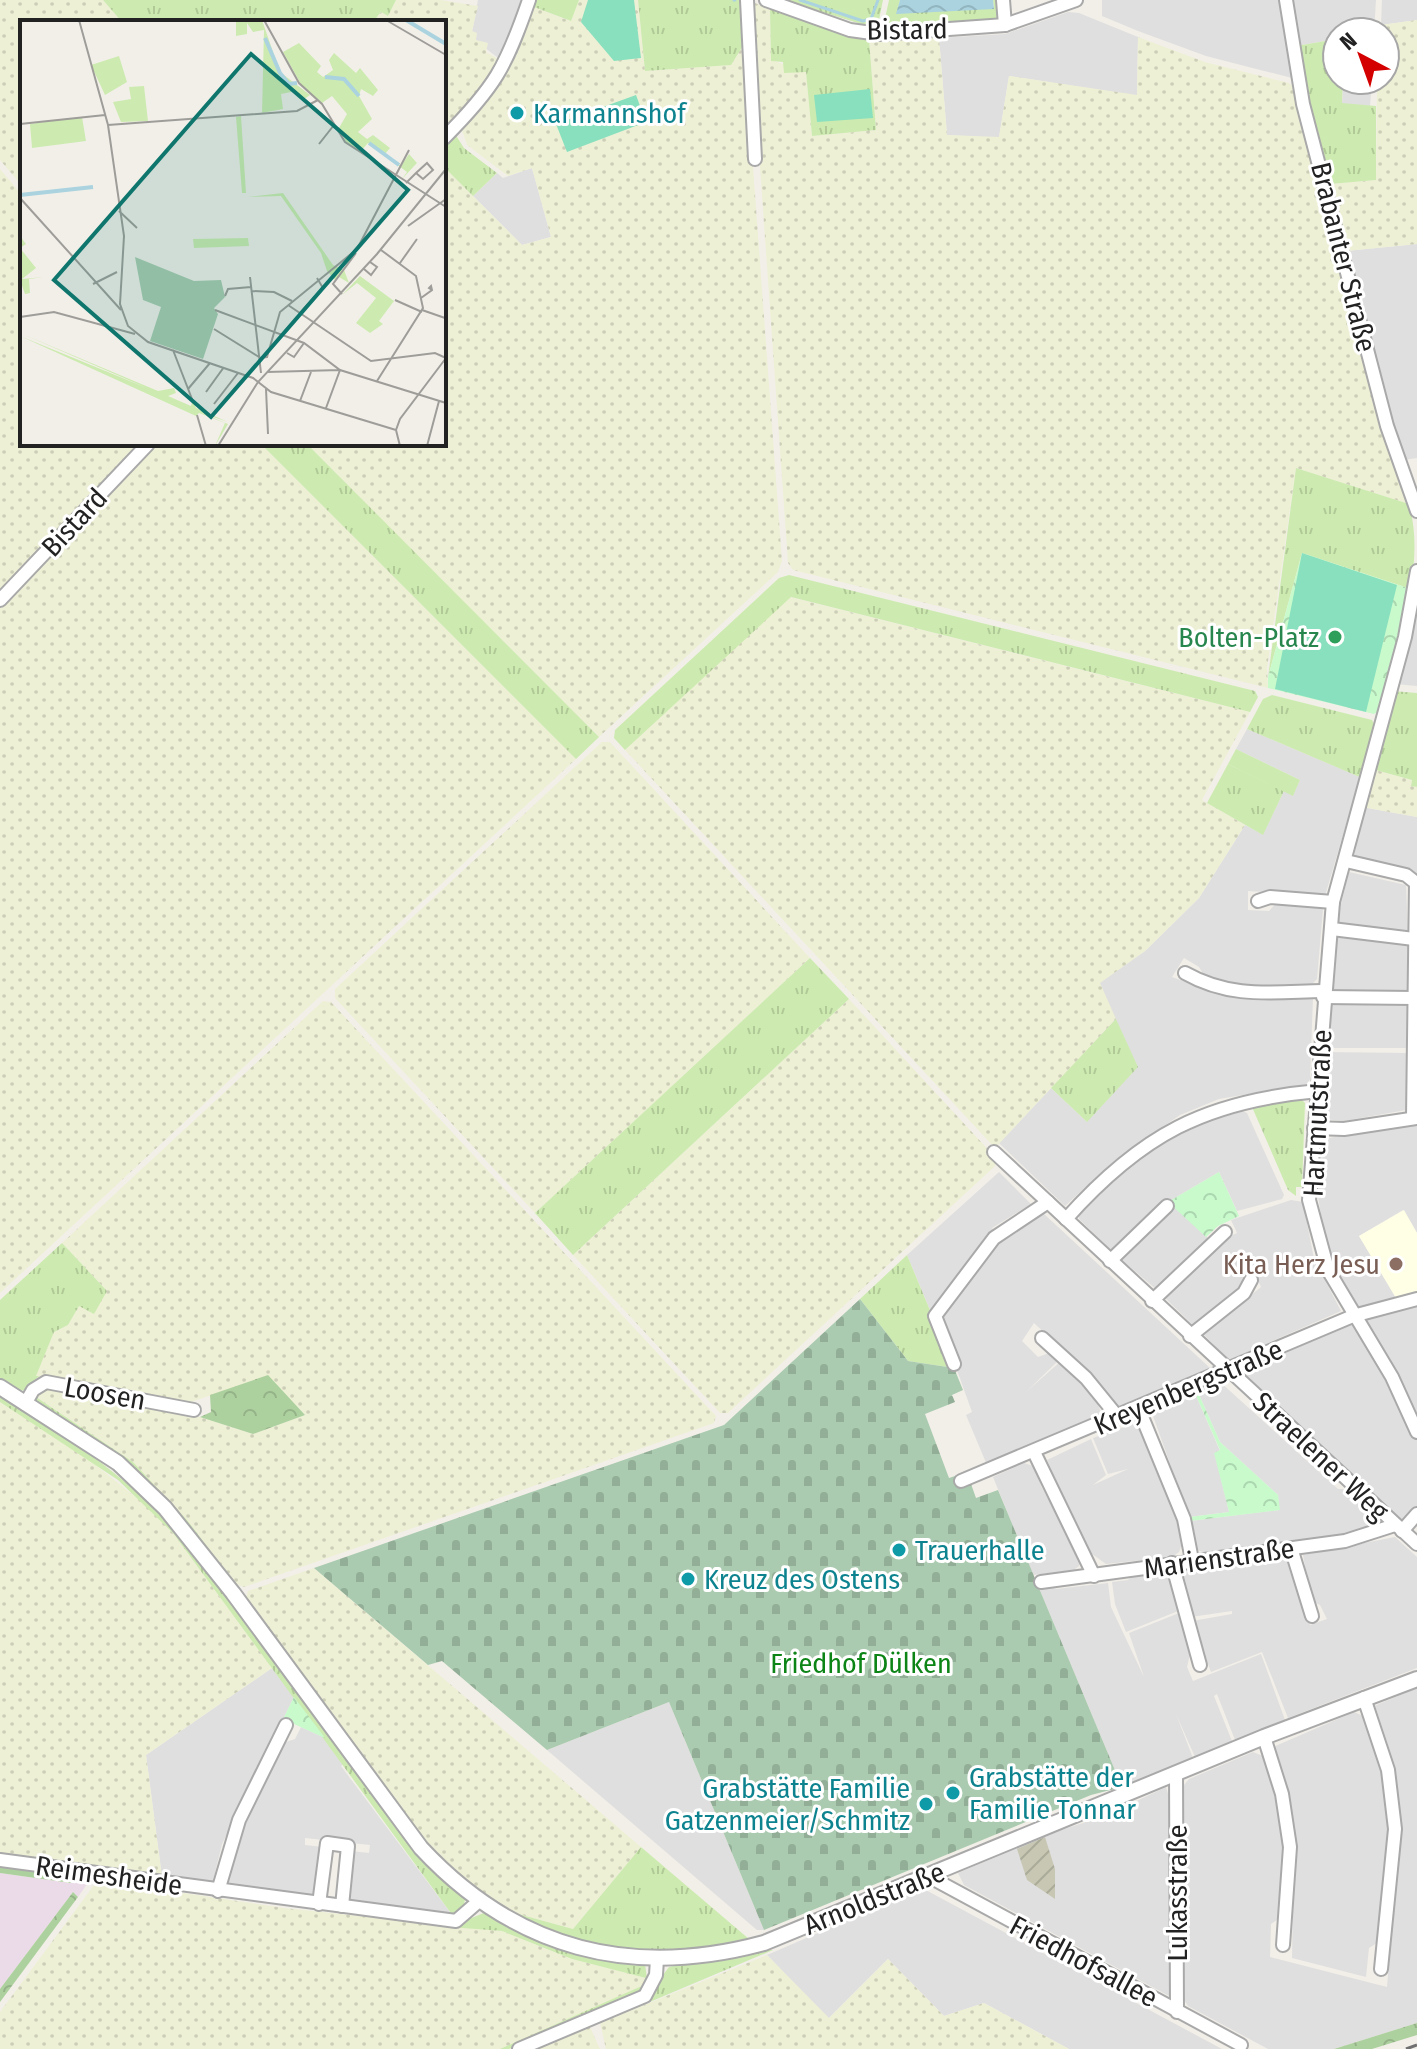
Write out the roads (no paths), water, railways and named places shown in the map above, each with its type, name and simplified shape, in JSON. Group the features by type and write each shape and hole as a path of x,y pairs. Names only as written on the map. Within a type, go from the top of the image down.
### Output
{"street":[{"path":"446,136 494,85 510,56 529,0"},
{"path":"747,0 755,159"},
{"name":"Bistard","path":"766,0 850,30 879,34 1005,25 1076,0"},
{"path":"1003,0 1005,25"},
{"name":"Brabanter Straße","path":"1286,0 1303,104 1387,426 1417,511"},
{"name":"Bistard","path":"0,600 146,446"},
{"name":"Hartmutstraße","path":"1417,571 1405,637 1333,902 1323,994 1309,1200 1328,1270 1392,1377 1417,1432"},
{"path":"1314,1128 1344,1129 1415,1118 1416,883 1406,875 1346,861"},
{"path":"1258,901 1270,897 1333,902"},
{"path":"1332,929 1414,939"},
{"path":"1185,973 1207,985 1233,992 1323,994"},
{"name":"Hartmutstraße","path":"1323,994 1414,998"},
{"path":"1066,1219 1128,1158 1184,1122 1244,1102 1318,1091"},
{"name":"Straelener Weg","path":"994,1152 1417,1544"},
{"path":"954,1364 935,1316 994,1238 1048,1202"},
{"path":"1110,1261 1167,1206"},
{"path":"1152,1301 1225,1232"},
{"path":"1190,1336 1244,1293 1251,1280"},
{"name":"Kreyenbergstraße","path":"961,1481 1229,1371 1353,1316 1417,1299"},
{"path":"1042,1338 1086,1378 1117,1416"},
{"name":"Loosen","path":"25,1404 33,1390 46,1382 194,1410"},
{"name":"Arnoldstraße","path":"0,1387 118,1463 165,1508 233,1593 421,1848 479,1901 558,1942 621,1957 704,1957 764,1943 1264,1737 1417,1679"},
{"path":"1138,1407 1184,1519 1192,1560"},
{"path":"1034,1452 1094,1576"},
{"path":"1398,1528 1417,1514"},
{"name":"Marienstraße","path":"1041,1582 1345,1541 1398,1528"},
{"path":"1291,1548 1312,1616"},
{"path":"1172,1563 1200,1665"},
{"path":"1364,1698 1388,1770 1395,1829 1381,1969"},
{"path":"218,1891 239,1820 286,1725"},
{"path":"1264,1737 1282,1794 1290,1847 1283,1945"},
{"name":"Lukasstraße","path":"1176,1774 1177,2012"},
{"path":"319,1904 327,1843 348,1846 342,1906"},
{"name":"Reimesheide","path":"0,1860 456,1921 479,1901"},
{"name":"Friedhofsallee","path":"928,1876 1241,2045"},
{"path":"519,2049 645,1996 656,1975 657,1959"}],"water":[{"path":"900,0 993,0 994,9 896,14"}],"waterway":[{"path":"800,0 863,21 871,19 878,0"}],"railway":[{"path":"1406,2049 1417,2045"}],"place":[{"name":"Karmannshof","path":"517,113"},
{"name":"Bolten-Platz","path":"1335,637"},
{"name":"Kita Herz Jesu","path":"1396,1264"},
{"name":"Trauerhalle","path":"899,1550"},
{"name":"Kreuz des Ostens","path":"688,1579"},
{"name":"Grabstätte der Familie Tonnar","path":"953,1793"},
{"name":"Grabstätte Familie Gatzenmeier/Schmitz","path":"926,1804"}],"park label":[{"name":"Friedhof Dülken","path":"861,1663"}]}
